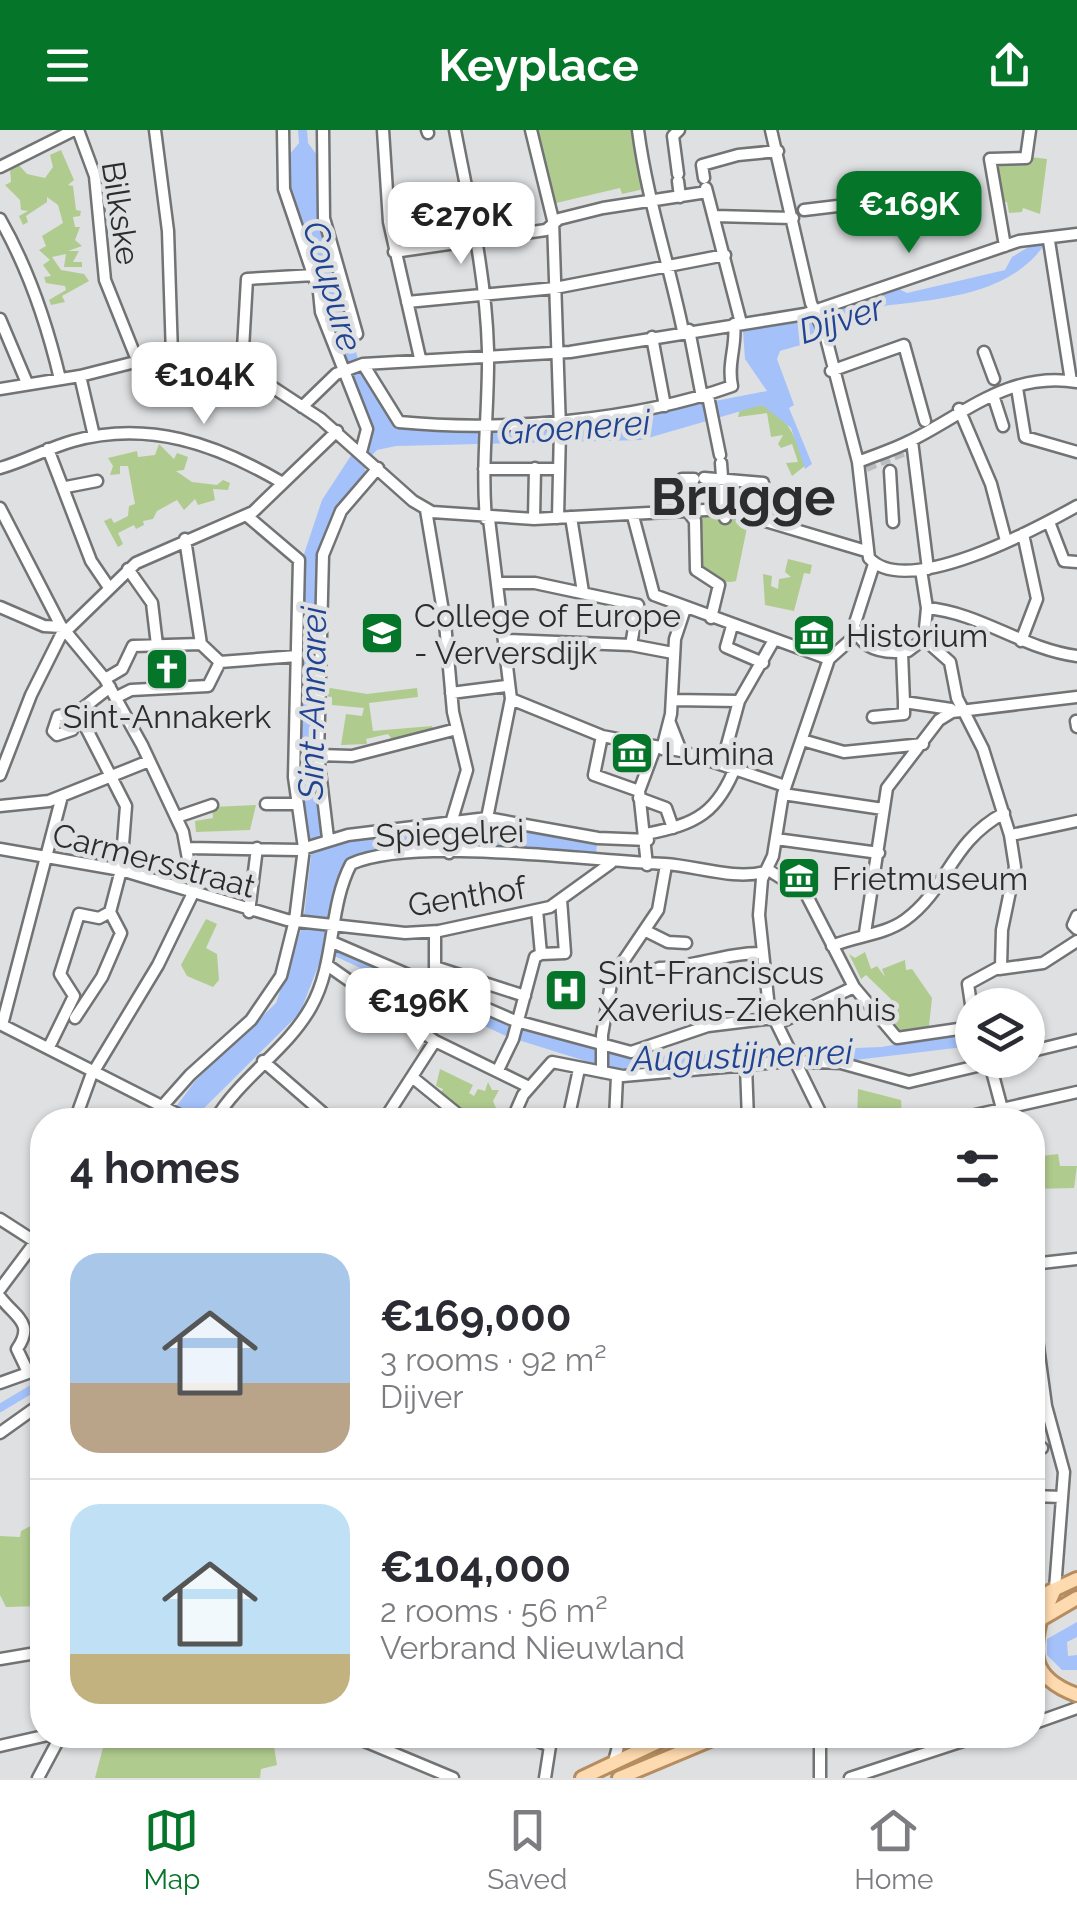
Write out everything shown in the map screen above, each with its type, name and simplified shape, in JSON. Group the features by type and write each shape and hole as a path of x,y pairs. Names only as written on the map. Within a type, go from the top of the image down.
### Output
{"main road":[{"path":"1045,1593 1077,1579"},
{"path":"1057,1588 1060,1600 1073,1601"},
{"path":"1045,1610 1057,1588"},
{"path":"1045,1621 1073,1601"},
{"path":"1045,1676 1077,1702"},
{"path":"1045,1682 1053,1691 1077,1702"},
{"path":"582,1778 645,1748"},
{"path":"619,1778 691,1748"},
{"path":"608,1778 614,1762"}],"street":[{"path":"0,167 76,130"},
{"name":"Bilkske","path":"76,130 95,176 103,273 137,360"},
{"path":"155,130 168,230 172,355"},
{"path":"283,130 284,189 314,275 321,312 354,367 399,422 560,424 706,399 732,386 728,368 738,323 702,165 778,152"},
{"path":"323,130 324,218 357,334"},
{"path":"384,130 394,252 420,358"},
{"path":"454,130 478,237 484,293 489,426 484,469 487,519 506,640 506,686 511,699 488,818"},
{"path":"531,130 552,228 560,424 558,518"},
{"path":"638,130 651,204 713,418 725,514"},
{"path":"771,130 796,213 831,371 859,464 866,548 874,564 899,572 944,564 1023,534 1077,506"},
{"path":"1005,246 990,158 1026,158 1030,130"},
{"path":"676,133 680,198"},
{"path":"394,252 552,228 560,219 603,208 680,198 706,186"},
{"path":"714,216 796,213 913,196"},
{"path":"0,218 15,244 51,340 60,379"},
{"path":"302,407 354,367 420,358 558,353 738,323 817,315 1005,246 1077,234"},
{"path":"924,639 924,538 912,446 926,424 959,410 995,387 1074,381 1050,241"},
{"path":"407,302 555,288 725,254"},
{"path":"243,349 247,279 314,275"},
{"path":"0,319 27,383"},
{"path":"652,337 666,406"},
{"path":"831,371 904,346 926,424"},
{"path":"982,346 1003,426"},
{"path":"0,389 80,376 137,360 172,355 215,358 239,364 337,430 426,510 487,519 634,516 644,510 725,514 768,519 866,548"},
{"path":"354,367 367,429 365,455"},
{"path":"80,376 94,436"},
{"path":"1017,388 1025,437 1077,452"},
{"path":"959,410 991,484 1006,540"},
{"path":"0,468 94,436 139,430 165,433 281,482"},
{"path":"0,775 30,695 64,629 128,568 246,515 337,430"},
{"path":"859,464 912,446"},
{"path":"48,449 66,487 91,561 108,586"},
{"path":"316,843 296,804 298,670 308,656 327,539 341,511 378,468"},
{"path":"534,519 535,468"},
{"path":"484,469 558,468"},
{"path":"890,472 893,522"},
{"path":"694,478 777,483"},
{"path":"66,487 97,481"},
{"path":"763,483 768,519"},
{"path":"0,508 49,605 111,688 177,816 188,848 194,891 158,965 95,1070 80,1108"},
{"path":"426,510 448,648 456,729 466,770 449,838"},
{"path":"690,512 695,522 696,570 718,584 711,618"},
{"path":"169,1108 271,996 299,920 316,843 318,756 299,560 246,515"},
{"path":"634,516 653,596 829,660"},
{"path":"572,518 582,592"},
{"path":"1049,522 1064,561 1077,562"},
{"path":"1021,641 1037,600 1023,534"},
{"path":"186,539 201,644 220,662 308,656"},
{"path":"874,564 855,618 856,635 874,650 902,652 924,639"},
{"path":"128,568 152,602 156,646"},
{"path":"497,583 535,584 638,604 632,645"},
{"path":"0,607 64,629"},
{"path":"927,608 972,617 1021,641 1077,656"},
{"path":"648,865 639,794 670,724 673,653 685,609"},
{"path":"732,626 726,647 763,662"},
{"path":"819,1108 775,1021 761,953 766,870 784,790 829,660 856,635"},
{"path":"924,639 950,655 956,698 1004,812 1015,866 999,969"},
{"path":"506,640 632,645 673,653"},
{"path":"188,848 449,838 488,818 598,838 647,837 673,828 714,808 732,767 728,747 739,702 774,640"},
{"path":"50,1047 102,976 121,933 110,912 121,870 126,806 74,714 111,688 125,666 128,648 201,644"},
{"path":"873,716 904,714 902,652"},
{"path":"111,688 208,686 220,662"},
{"path":"451,694 506,686"},
{"path":"865,933 868,892 879,853 887,788 944,715 1077,697"},
{"path":"511,699 602,736 681,751 732,767 784,790 884,808"},
{"path":"672,700 739,702"},
{"path":"903,700 952,709"},
{"path":"670,724 681,751"},
{"path":"318,756 352,756 456,729"},
{"path":"602,736 594,775 666,808 673,828"},
{"path":"802,740 844,752 922,744"},
{"path":"0,806 22,806 62,796 149,761"},
{"path":"62,796 1,1024 166,1108"},
{"path":"266,804 296,804"},
{"path":"177,816 212,805"},
{"path":"832,946 907,918 932,892 970,834 1004,812"},
{"path":"1016,834 1077,821"},
{"name":"Spiegelrei","path":"330,922 350,864 449,838 523,854 611,863 666,864 725,873 766,870"},
{"path":"776,839 879,853"},
{"path":"249,912 257,848"},
{"name":"Carmersstraat","path":"0,849 121,870 249,912 330,922"},
{"name":"Genthof","path":"330,922 396,933 435,932 538,910 598,876 611,863"},
{"path":"602,1070 612,978 658,910 666,864"},
{"path":"766,870 806,894 854,987 897,1038 955,1029"},
{"path":"498,1070 535,957 568,950 561,899"},
{"path":"538,910 541,954"},
{"path":"71,1014 74,996 67,991 60,974 79,914 98,918 110,912"},
{"path":"1077,916 1073,925 1077,929"},
{"path":"225,1108 306,1014 327,965 330,922"},
{"path":"646,930 668,942 686,943"},
{"path":"435,932 436,966 525,996"},
{"path":"969,988 968,984 999,969 1043,963 1077,941"},
{"path":"331,947 515,1027 631,1052 708,1026 775,1021 854,987"},
{"path":"659,968 694,968 718,955 761,953"},
{"path":"327,965 436,1041 529,1087"},
{"path":"1045,1048 1077,1040"},
{"path":"392,1108 436,1041"},
{"path":"518,1108 549,1062 617,1076 746,1066 792,1056 841,1063 909,1082 955,1070"},
{"path":"263,1060 318,1108"},
{"path":"746,1066 748,1108"},
{"path":"571,1108 579,1069"},
{"path":"616,1108 617,1076"},
{"path":"412,1077 450,1108"},
{"path":"994,1078 1003,1107"},
{"path":"999,1108 1077,1092"},
{"path":"0,1219 30,1238"},
{"path":"0,1384 28,1372 18,1354 26,1328 0,1293 30,1255"},
{"path":"1045,1263 1077,1259"},
{"path":"0,1432 30,1411"},
{"path":"1046,1446 1064,1472 1057,1588"},
{"path":"1045,1497 1062,1498"},
{"path":"0,1659 30,1654"},
{"path":"1045,1717 1077,1702"},
{"path":"0,1746 30,1739"},
{"path":"38,1778 53,1748"},
{"path":"381,1748 453,1778"},
{"path":"544,1778 550,1748"},
{"path":"614,1762 617,1748"},
{"path":"820,1748 820,1778"},
{"path":"850,1778 942,1748"}],"green space":[{"path":"536,130 637,130 644,189 622,194 620,188 556,203"},
{"path":"61,150 74,180 68,185 73,186 76,210 81,211 80,216 73,217 75,227 80,227 75,240 82,246 68,251 79,251 73,262 82,262 82,267 64,267 66,254 52,257 61,270 84,274 89,281 62,296 65,302 51,305 49,300 66,290 65,286 46,283 44,277 51,276 43,265 50,260 39,250 46,246 42,236 63,223 58,205 47,197 47,202 26,216 28,222 23,225 19,216 28,211 21,210 20,200 5,185 11,182 10,168 17,163 27,174 45,178 53,167 50,155"},
{"path":"1031,157 1047,159 1040,214 1023,208 1022,212 1009,213 1007,202 1001,202 994,161 1030,162"},
{"path":"762,405 779,415 799,447 806,465 792,476 786,463 798,462 792,444 781,448 778,444 783,435 771,437 767,413 738,417 740,409"},
{"path":"159,444 174,459 177,453 188,457 184,470 176,471 192,482 217,485 223,480 230,483 228,490 213,489 215,500 198,505 195,499 184,510 177,500 157,511 153,519 143,521 144,525 118,533 123,544 118,547 104,521 111,518 114,523 128,516 129,506 135,504 128,466 120,466 120,474 110,475 113,466 108,458 137,451 138,457 155,455"},
{"path":"697,515 749,518 736,581 730,582 698,567"},
{"path":"788,559 812,565 810,574 804,573 794,611 765,605 763,574 772,576 771,586 778,589 779,579 791,577 785,572"},
{"path":"330,688 367,694 417,688 418,697 369,703 373,731 432,726 433,731 395,743 388,734 366,739 367,744 341,745 346,714 362,716 364,708 332,705 332,697 323,696"},
{"path":"256,805 250,830 196,832 195,821 213,818 212,807"},
{"path":"206,919 217,924 206,948 217,954 219,980 213,987 187,976 181,965"},
{"path":"865,952 871,969 877,966 885,977 882,969 905,960 906,970 912,969 932,998 929,1026 919,1028 921,1032 900,1032 880,1010 891,999 866,975 861,979 849,954 855,958"},
{"path":"440,1069 473,1085 469,1093 474,1096 478,1089 485,1091 488,1082 492,1090 499,1090 493,1101 496,1108 452,1108 439,1097 443,1089 436,1086"},
{"path":"858,1089 901,1100 901,1108 857,1108"},
{"path":"1058,1154 1060,1166 1077,1166 1074,1188 1045,1189 1045,1156"},
{"path":"30,1526 30,1606 6,1607 0,1595 0,1536 20,1537 21,1531"},
{"path":"103,1748 274,1748 277,1765 261,1769 260,1778 95,1778"}],"water":[{"path":"298,130 307,130 308,143 317,155 320,220 358,359 401,429 486,428 492,433 495,428 552,425 566,430 767,391 745,359 743,331 761,325 814,322 828,312 895,287 907,293 1005,270 1012,257 1032,245 1035,233 1051,234 1021,269 1002,280 959,295 869,310 811,341 780,351 777,359 794,405 789,408 812,464 805,469 791,428 762,405 641,440 396,446 377,450 365,462 365,474 328,528 320,553 313,653 315,766 323,843 439,828 454,832 463,822 501,823 597,841 596,857 461,850 445,843 439,849 357,858 334,913 325,919 326,943 521,1030 629,1057 881,1047 955,1035 955,1048 855,1060 799,1058 611,1069 506,1036 324,951 300,1013 204,1108 175,1108 196,1080 276,1003 303,924 312,848 304,829 298,784 302,560 322,500 352,454 358,456 373,435 289,193 289,155 299,143"},
{"path":"1077,1622 1077,1637 1067,1642 1068,1656 1077,1655 1077,1670 1062,1670 1047,1655 1047,1639"}],"waterway":[{"path":"0,1408 30,1390"}],"tunnel":[{"path":"866,467 910,449"}],"place":[{"name":"College of Europe - Verversdijk","path":"382,633"},
{"name":"Historium","path":"814,635"},
{"name":"Sint-Annakerk","path":"167,669"},
{"name":"Lumina","path":"632,753"},
{"name":"Frietmuseum","path":"799,878"},
{"name":"Sint-Franciscus Xaverius-Ziekenhuis","path":"566,990"}],"district":[{"name":"Brugge","path":"743,496"}],"water label":[{"name":"Coupure","path":"333,286"},
{"name":"Dijver","path":"841,319"},
{"name":"Groenerei","path":"575,427"},
{"name":"Sint-Annarei","path":"312,703"},
{"name":"Augustijnenrei","path":"742,1055"}]}
